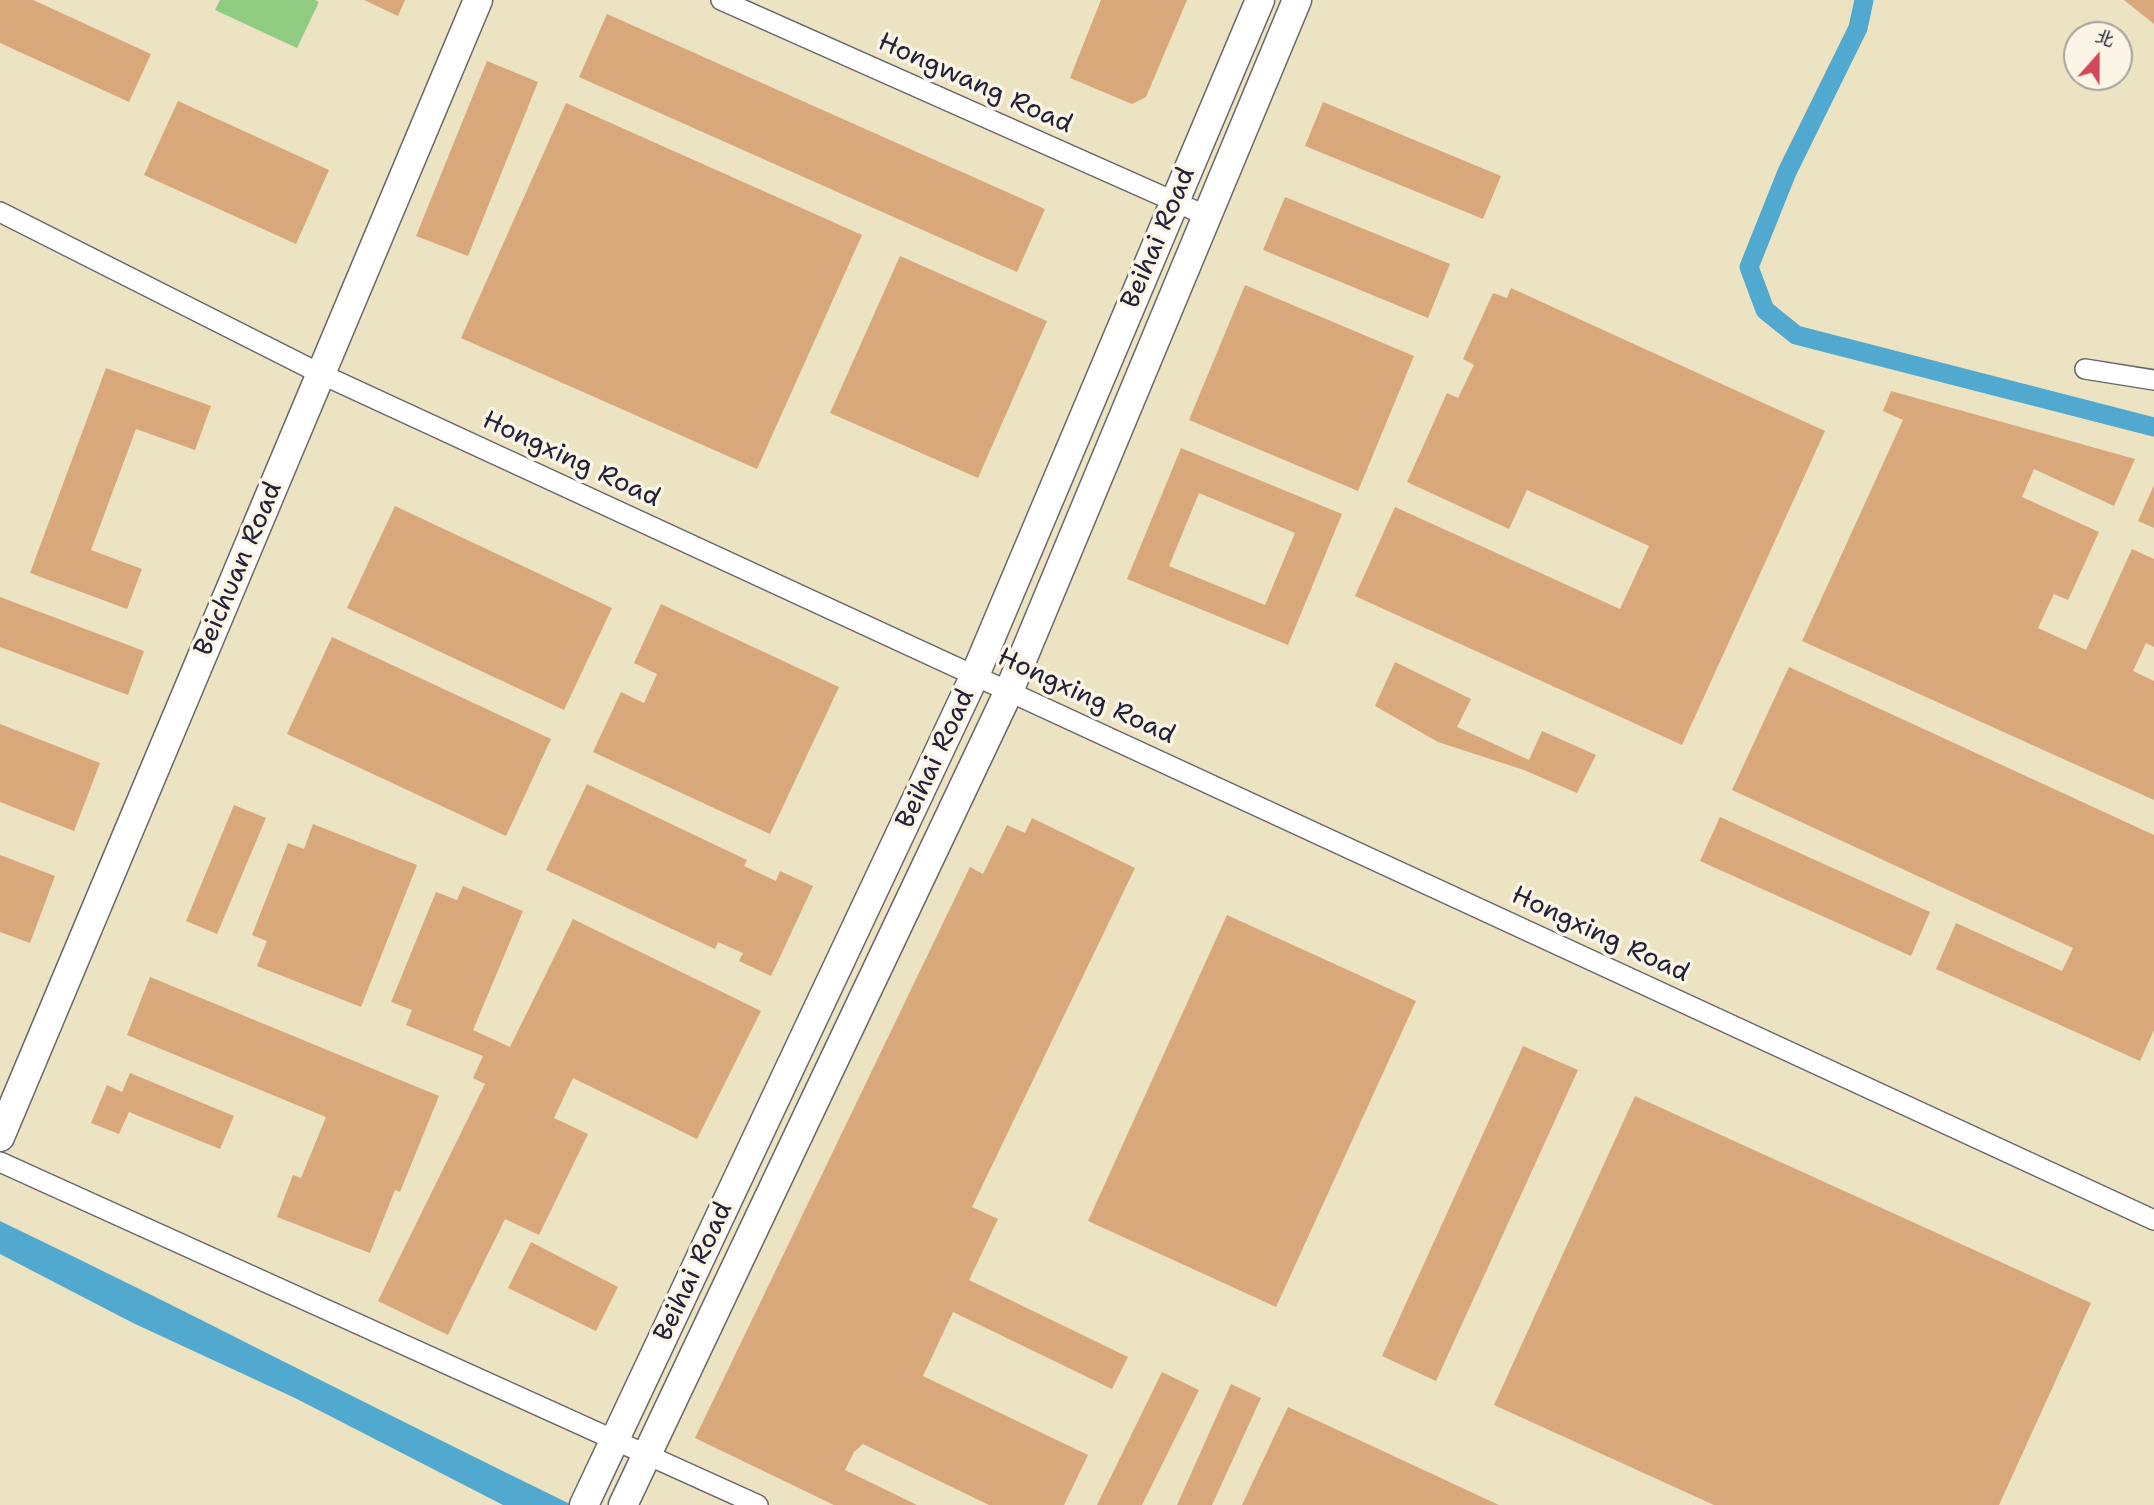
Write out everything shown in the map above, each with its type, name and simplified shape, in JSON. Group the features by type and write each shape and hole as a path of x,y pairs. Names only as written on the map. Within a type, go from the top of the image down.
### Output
{"street":[{"name":"Beichuan Road","path":"0,1137 478,0"},
{"name":"Hongwang Road","path":"721,0 1207,216"},
{"name":"Beihai Road","path":"584,1505 975,675 1260,0"},
{"name":"Beihai Road","path":"623,1505 1009,691 1297,0"},
{"name":"Hongxing Road","path":"0,212 321,374 2154,1220"},
{"path":"2085,369 2154,380"},
{"path":"0,1162 758,1505"}],"green space":[{"path":"220,0 319,2 297,48 215,10"}],"water":[{"path":"0,1221 572,1505 503,1505 295,1398 133,1323 0,1254"}],"building":[{"path":"0,0 33,0 151,54 129,102 0,43"},
{"path":"364,0 405,0 398,16"},
{"path":"1101,0 1187,0 1146,97 1132,104 1070,78"},
{"path":"2124,0 2154,0 2154,24"},
{"path":"607,14 1045,209 1017,272 579,77"},
{"path":"487,61 538,82 468,256 416,236"},
{"path":"178,101 329,170 296,244 144,175"},
{"path":"1323,102 1501,176 1483,219 1305,146"},
{"path":"566,103 862,235 757,469 461,338"},
{"path":"1285,197 1450,264 1428,318 1263,250"},
{"path":"900,256 1047,321 978,478 830,413"},
{"path":"1245,285 1414,356 1358,491 1189,420"},
{"path":"1511,288 1825,431 1682,745 1355,596 1395,507 1620,609 1649,546 1527,490 1509,529 1407,482 1447,393 1458,398 1474,365 1463,359 1493,293 1507,298"},
{"path":"106,368 211,406 195,450 136,429 91,550 142,569 127,609 30,573"},
{"path":"1891,391 2135,459 2114,506 2034,469 2022,497 2099,532 2068,600 2054,594 2038,628 2086,650 2132,549 2154,559 2154,647 2146,643 2133,671 2154,681 2154,800 1802,641 1903,420 1883,411"},
{"path":"1181,448 1342,514 1288,645 1127,579","holes":["1199,493 1295,533 1265,605 1169,566"]},
{"path":"2154,485 2154,528 2138,521"},
{"path":"395,506 612,608 564,710 347,608"},
{"path":"0,597 144,651 128,695 0,647"},
{"path":"661,604 839,687 770,834 593,752 621,692 644,703 657,674 634,663"},
{"path":"332,637 551,739 506,836 287,734"},
{"path":"1395,662 1471,699 1457,727 1529,760 1542,731 1596,755 1577,793 1524,770 1438,742 1375,706"},
{"path":"1789,667 2154,835 2154,1030 2140,1061 1936,969 1956,923 2062,971 2073,948 1732,790"},
{"path":"0,724 100,763 74,831 0,802"},
{"path":"587,784 747,860 744,866 776,881 780,871 813,886 771,976 739,961 743,953 718,942 715,949 546,870"},
{"path":"234,805 266,818 217,934 186,921"},
{"path":"1720,817 1930,912 1911,956 1700,861"},
{"path":"1032,818 1135,868 972,1207 998,1219 969,1280 1128,1357 1112,1389 953,1312 923,1376 1088,1455 1064,1505 989,1505 863,1444 854,1452 845,1470 917,1505 834,1505 695,1438 970,867 983,874 1007,825 1025,833"},
{"path":"313,824 417,865 361,1007 257,966 267,941 252,935 288,843 304,849"},
{"path":"0,855 55,876 30,943 0,932"},
{"path":"463,886 523,911 473,1030 510,1047 573,919 761,1011 697,1139 573,1078 554,1118 588,1134 539,1235 505,1219 448,1335 378,1301 485,1084 473,1078 483,1056 406,1025 412,1010 391,1002 436,892 457,900"},
{"path":"1227,915 1416,1001 1276,1307 1088,1221"},
{"path":"150,977 439,1096 400,1192 395,1190 370,1253 277,1217 293,1175 301,1178 326,1117 127,1035"},
{"path":"1523,1046 1578,1070 1436,1381 1382,1356"},
{"path":"130,1073 234,1116 220,1149 129,1112 119,1134 91,1123 107,1085 122,1092"},
{"path":"1635,1096 2091,1303 1999,1505 1714,1505 1494,1405"},
{"path":"531,1242 618,1287 596,1331 508,1288"},
{"path":"1162,1372 1199,1390 1142,1505 1097,1505"},
{"path":"1231,1384 1261,1398 1212,1505 1177,1505"},
{"path":"1288,1407 1499,1505 1242,1505"}],"waterway":[{"path":"1864,0 1858,28 1787,172 1749,267 1765,310 1796,335 2154,427"}]}
